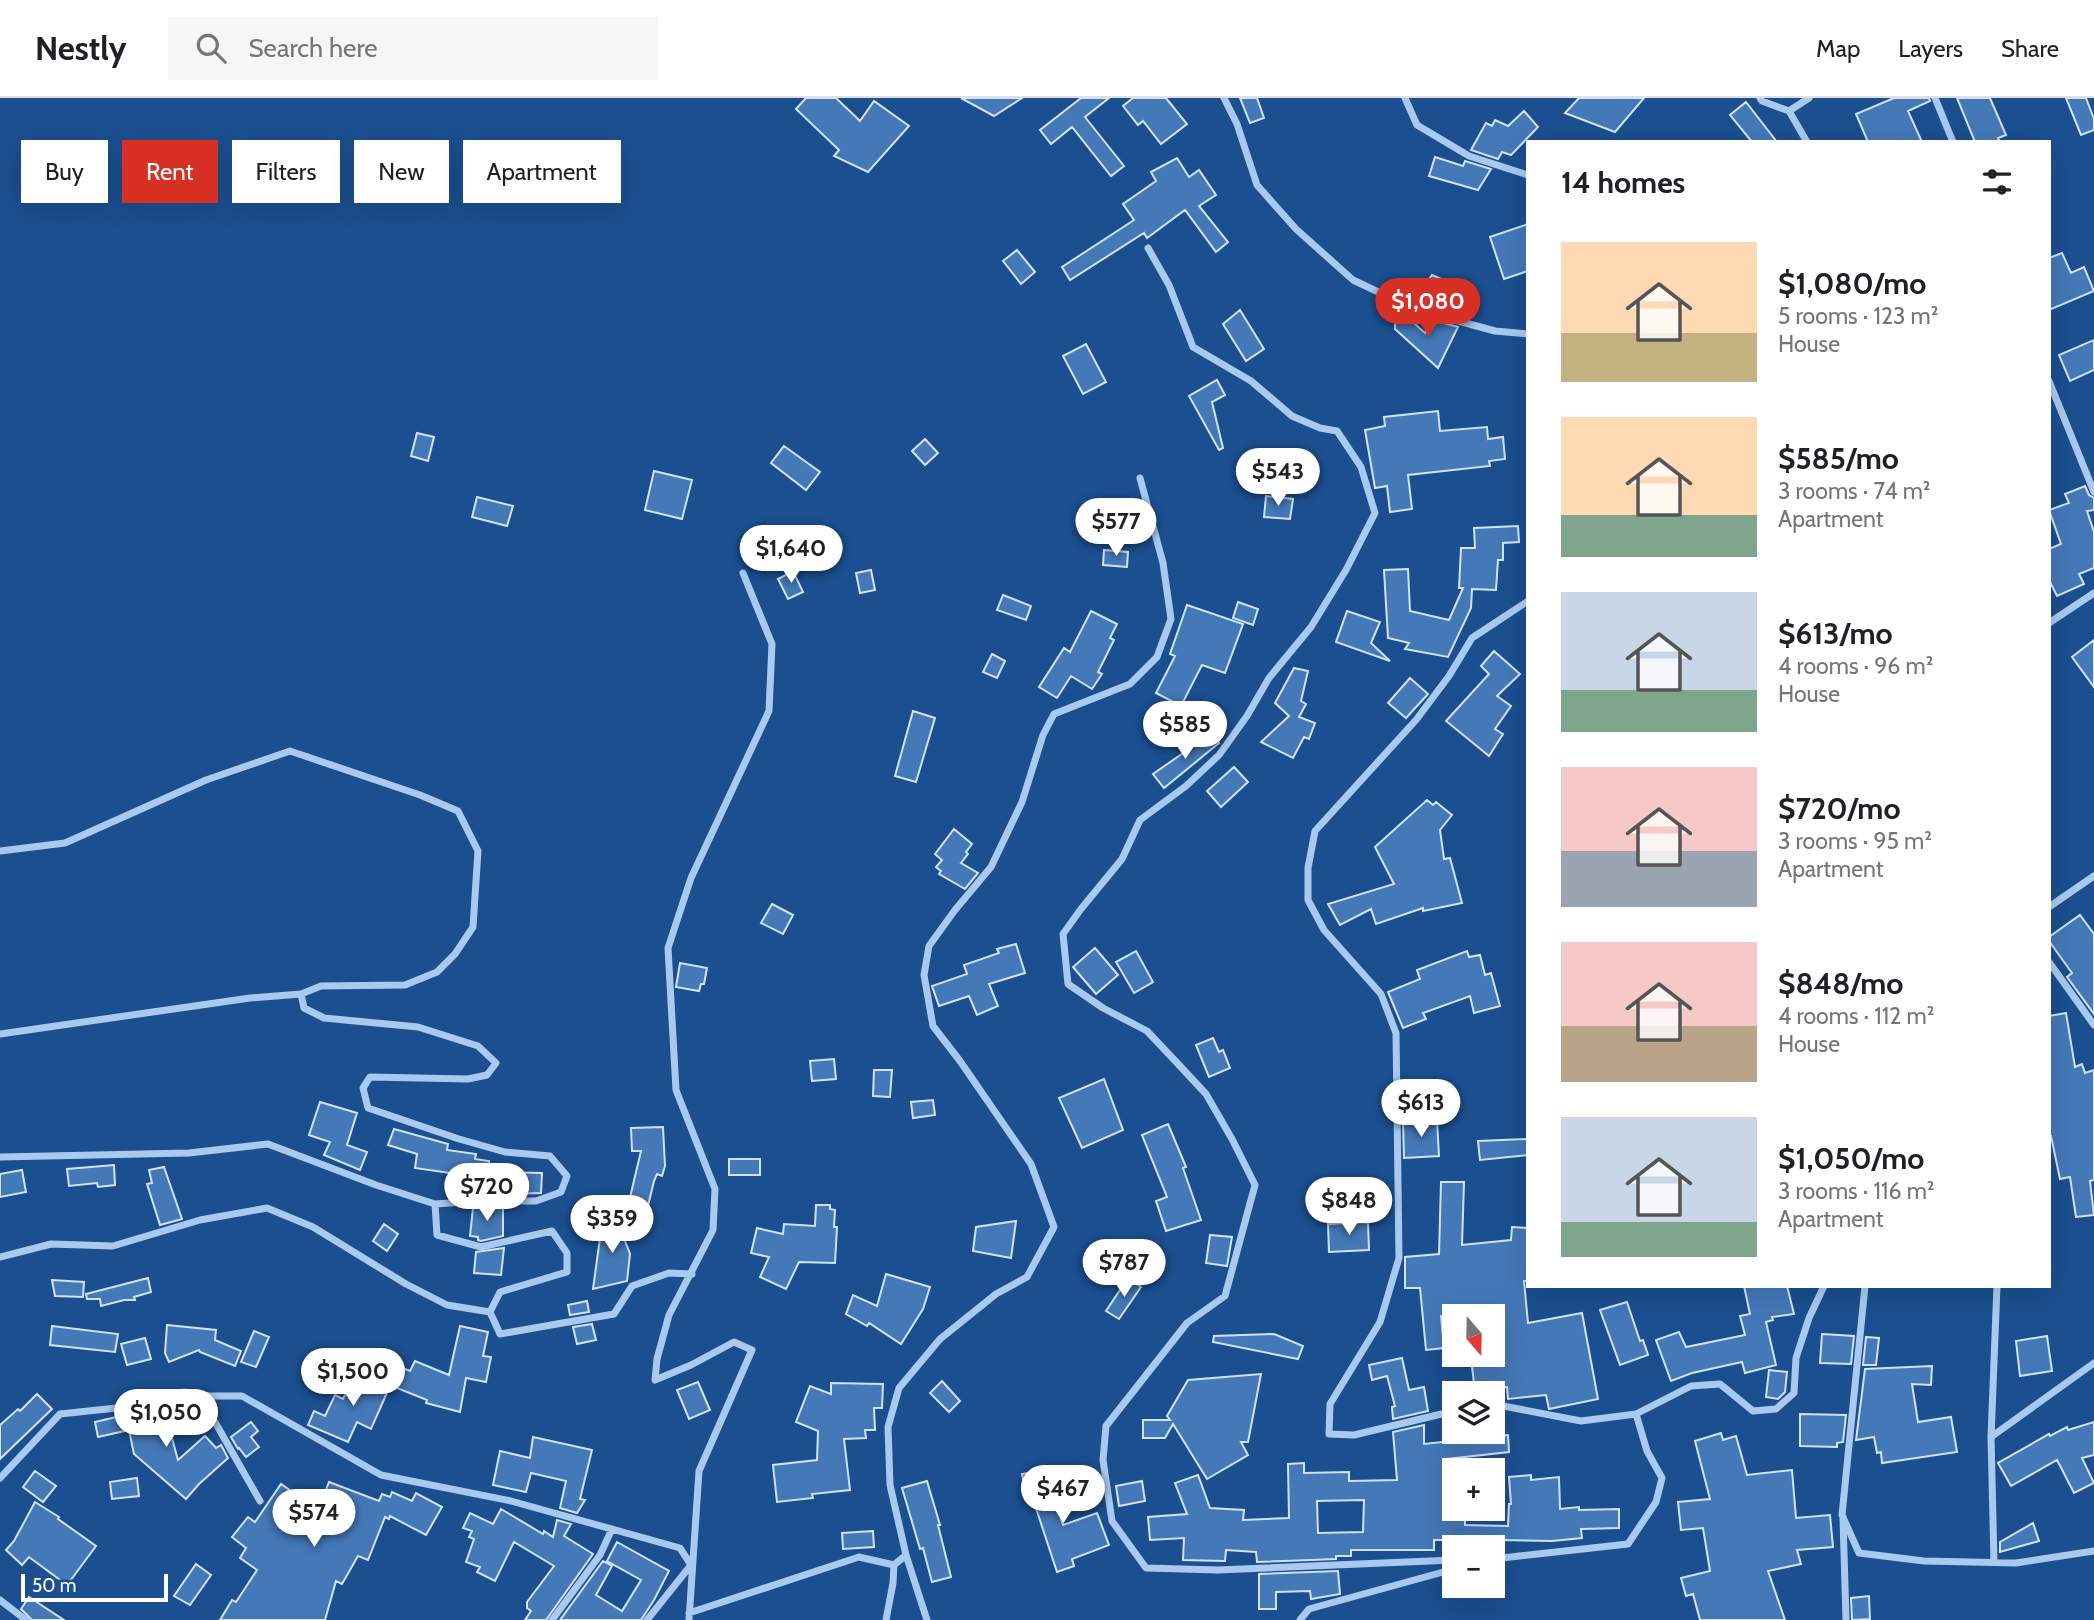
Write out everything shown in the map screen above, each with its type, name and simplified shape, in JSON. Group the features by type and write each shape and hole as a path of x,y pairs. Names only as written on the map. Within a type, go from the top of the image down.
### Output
{"street":[{"path":"1224,98 1237,124 1257,185 1296,229 1353,280 1414,309 1495,331 1526,334"},
{"path":"1405,98 1417,125 1469,156 1526,174"},
{"path":"1760,98 1788,111 1806,140"},
{"path":"1788,111 1809,98"},
{"path":"1935,98 1952,140"},
{"path":"1148,248 1169,285 1193,347 1251,381 1292,416 1320,428 1337,431 1361,467 1375,513 1346,570 1311,627 1269,678 1247,716 1219,755 1186,786 1140,820 1122,859 1063,934 1068,984 1103,1008 1147,1031 1180,1066 1206,1094 1255,1185 1225,1296 1187,1323 1106,1426 1103,1460 1112,1521 1146,1568 1218,1570 1442,1561"},
{"path":"2051,386 2094,492"},
{"path":"927,1620 906,1555 890,1485 888,1427 899,1388 940,1339 996,1294 1027,1277 1054,1227 1031,1164 933,1026 924,975 929,946 991,867 1022,802 1042,735 1054,714 1130,684 1157,657 1171,620 1163,563 1140,478"},
{"path":"743,573 772,644 769,712 691,878 668,948 676,1090 715,1189 713,1230 669,1315 657,1359 655,1380 691,1366 734,1342 752,1350 699,1471 689,1616 859,1557 894,1565"},
{"path":"2051,622 2094,593"},
{"path":"1442,1414 1354,1435 1329,1434 1330,1404 1380,1322 1399,1258 1396,1033 1381,994 1324,930 1308,900 1308,867 1315,831 1416,720 1449,676 1472,638 1526,602"},
{"path":"0,851 65,843 206,780 290,751 420,795 458,811 478,851 473,927 456,954 437,972 405,985 321,986 301,994 250,998 0,1034"},
{"path":"2051,906 2094,876"},
{"path":"2051,965 2094,1025"},
{"path":"0,1157 189,1153 268,1144 435,1204 536,1201 561,1192 567,1176 550,1156 505,1152 368,1108 363,1088 370,1077 468,1079 487,1075 496,1063 478,1046 418,1027 324,1018 304,1008 301,994"},
{"path":"435,1204 438,1235 481,1247 552,1231 568,1253 566,1272 500,1292 490,1312"},
{"path":"0,1257 51,1244 113,1247 200,1220 267,1208 313,1227 406,1284 447,1305 490,1312"},
{"path":"490,1312 500,1334 614,1314 632,1286 669,1273 692,1274"},
{"path":"1505,1406 1581,1421 1636,1413 1692,1386 1720,1384 1754,1411 1776,1409 1794,1393 1796,1357 1809,1318 1823,1288"},
{"path":"1846,1620 1842,1515 1865,1288"},
{"path":"1994,1562 1991,1437 1997,1288"},
{"path":"1991,1437 2094,1363"},
{"path":"0,1478 60,1414 126,1407 184,1392 210,1396 242,1396 381,1475 511,1501 680,1548 691,1565"},
{"path":"210,1396 207,1408 260,1501"},
{"path":"1505,1558 1628,1544 1656,1502 1662,1478 1647,1451 1636,1413"},
{"path":"1842,1515 1859,1553 1924,1561 2016,1563 2094,1551"},
{"path":"552,1620 600,1556 612,1529"},
{"path":"886,1620 894,1565 906,1555"},
{"path":"647,1620 691,1565"},
{"path":"1300,1620 1309,1609 1442,1572"},
{"path":"0,1600 26,1620"}],"building":[{"path":"806,98 836,98 860,121 874,101 909,126 868,172 834,156 839,150 796,109"},
{"path":"961,98 1022,98 994,116"},
{"path":"1081,98 1109,98 1085,117 1124,166 1111,176 1072,127 1051,144 1040,130"},
{"path":"1133,98 1166,98 1187,124 1161,144 1143,121 1138,125 1123,106"},
{"path":"1240,98 1257,98 1264,118 1250,123"},
{"path":"1579,98 1644,98 1615,132 1565,113"},
{"path":"1894,98 1929,98 1930,101 1908,111 1921,140 1867,140 1856,114"},
{"path":"1957,98 1990,98 2006,135 1998,138 1999,140 1974,140"},
{"path":"2066,98 2086,98 2094,119 2094,130 2081,135"},
{"path":"1746,102 1775,140 1750,140 1730,115"},
{"path":"1524,111 1538,127 1511,155 1502,152 1498,159 1471,150 1486,123 1492,126 1495,120 1508,126"},
{"path":"1435,157 1463,166 1465,161 1491,169 1478,190 1429,176"},
{"path":"1177,158 1189,177 1199,170 1216,195 1199,206 1228,242 1216,252 1185,210 1147,238 1144,233 1070,280 1062,267 1134,220 1123,204 1156,181 1151,172"},
{"path":"1526,225 1526,272 1504,279 1490,237"},
{"path":"1017,250 1035,272 1021,284 1003,261"},
{"path":"2062,253 2071,273 2084,267 2094,291 2051,309 2051,257"},
{"path":"1432,275 1474,293 1464,316 1438,309 1442,302 1420,292"},
{"path":"1240,310 1264,349 1246,361 1223,324"},
{"path":"1405,315 1425,333 1432,320 1458,327 1438,368 1395,329 1395,323"},
{"path":"2094,340 2094,370 2070,381 2059,355"},
{"path":"1086,344 1106,382 1083,394 1063,356"},
{"path":"1217,380 1225,395 1212,402 1223,448 1219,450 1189,396"},
{"path":"1438,411 1440,431 1487,427 1488,439 1503,437 1505,459 1489,461 1490,466 1408,475 1412,509 1390,512 1387,486 1375,488 1365,430 1385,426 1384,417"},
{"path":"417,433 434,437 428,461 411,456"},
{"path":"925,439 938,453 925,465 912,451"},
{"path":"784,446 820,472 806,490 771,463"},
{"path":"654,471 692,480 682,519 645,510"},
{"path":"2085,486 2089,495 2094,498 2094,510 2087,511 2094,532 2094,568 2079,574 2084,584 2057,596 2051,584 2051,548 2061,544 2051,509 2069,503 2065,494"},
{"path":"1266,496 1293,499 1290,519 1264,517"},
{"path":"477,497 513,506 507,526 472,517"},
{"path":"1518,526 1519,542 1503,543 1503,560 1498,560 1496,590 1472,589 1471,608 1448,657 1405,649 1409,643 1388,638 1384,570 1408,569 1410,611 1449,620 1463,588 1459,588 1461,548 1475,548 1474,528"},
{"path":"1104,550 1128,552 1127,567 1103,565"},
{"path":"871,570 875,590 860,593 856,573"},
{"path":"793,571 803,592 788,599 778,579"},
{"path":"1003,595 1031,606 1026,620 997,610"},
{"path":"1238,602 1258,609 1253,625 1233,618"},
{"path":"1187,605 1243,624 1225,673 1202,665 1181,706 1156,693 1175,656 1170,654"},
{"path":"1091,611 1117,624 1110,638 1114,640 1098,672 1102,674 1092,689 1071,676 1057,698 1039,687 1064,648 1070,652"},
{"path":"1347,611 1380,622 1371,643 1390,661 1336,642"},
{"path":"2094,640 2094,687 2072,657"},
{"path":"1494,651 1520,674 1497,696 1511,706 1495,729 1503,734 1489,756 1446,721 1489,674 1481,666"},
{"path":"992,654 1005,661 997,678 983,672"},
{"path":"1294,668 1308,671 1301,701 1306,704 1299,717 1315,723 1309,739 1304,737 1293,758 1261,742 1289,716 1275,703"},
{"path":"1410,678 1428,694 1406,718 1388,703"},
{"path":"913,711 935,718 916,782 895,776"},
{"path":"1212,733 1219,743 1164,788 1153,774"},
{"path":"1234,767 1248,782 1221,807 1207,791"},
{"path":"1427,800 1433,805 1436,802 1452,815 1440,830 1444,859 1450,858 1462,903 1423,911 1423,908 1376,924 1371,909 1340,925 1328,904 1394,884 1375,847"},
{"path":"954,829 972,844 961,863 978,873 965,889 939,874 941,871 936,867 942,860 935,854"},
{"path":"772,904 793,915 783,934 761,923"},
{"path":"2080,915 2094,934 2094,1014 2067,977 2072,973 2051,944 2051,936"},
{"path":"1016,944 1025,973 989,984 998,1006 977,1015 969,996 939,1006 932,986 967,974 964,965 999,953 997,949"},
{"path":"1095,948 1118,975 1096,994 1073,967"},
{"path":"1136,951 1153,982 1134,993 1116,962"},
{"path":"1467,951 1469,957 1480,955 1485,975 1491,973 1500,1006 1474,1013 1470,996 1423,1013 1426,1019 1403,1028 1388,992 1420,979 1417,970"},
{"path":"680,963 707,968 704,984 701,984 699,991 676,987"},
{"path":"2066,1013 2075,1067 2082,1064 2085,1073 2094,1070 2094,1180 2090,1181 2094,1215 2076,1217 2070,1177 2060,1179 2051,1136 2051,1016"},
{"path":"1213,1038 1219,1052 1223,1050 1230,1068 1209,1077 1196,1045"},
{"path":"834,1059 836,1079 812,1081 810,1061"},
{"path":"874,1070 892,1070 890,1097 873,1096"},
{"path":"1104,1079 1123,1130 1082,1148 1059,1098"},
{"path":"933,1100 935,1115 913,1118 911,1102"},
{"path":"320,1102 357,1113 347,1145 367,1152 360,1170 324,1155 330,1142 309,1135"},
{"path":"1437,1120 1439,1156 1404,1158 1403,1122"},
{"path":"1168,1124 1186,1167 1183,1168 1201,1220 1166,1231 1156,1201 1167,1197 1142,1135"},
{"path":"663,1127 665,1166 662,1176 657,1174 654,1181 647,1210 628,1206 641,1151 632,1151 631,1128"},
{"path":"394,1129 448,1144 447,1150 476,1154 475,1159 489,1161 488,1172 542,1173 541,1193 475,1195 478,1177 415,1168 417,1154 388,1145"},
{"path":"1526,1139 1526,1155 1480,1160 1478,1141"},
{"path":"729,1159 760,1159 760,1175 729,1175"},
{"path":"114,1165 115,1185 98,1187 97,1183 69,1186 67,1169"},
{"path":"164,1167 182,1219 160,1225 147,1184 152,1183 149,1170"},
{"path":"22,1170 26,1192 0,1197 0,1174"},
{"path":"1441,1182 1464,1182 1462,1245 1511,1240 1512,1227 1526,1228 1524,1281 1528,1323 1582,1313 1598,1399 1549,1409 1546,1395 1508,1399 1505,1381 1474,1381 1472,1367 1505,1367 1505,1304 1442,1304 1442,1348 1426,1350 1420,1288 1405,1288 1405,1257 1439,1254"},
{"path":"816,1205 830,1205 830,1209 835,1210 835,1263 799,1262 786,1289 760,1277 769,1257 751,1253 757,1228 783,1234 784,1224 815,1226"},
{"path":"503,1207 503,1236 481,1241 478,1237 470,1236 473,1208"},
{"path":"603,1216 616,1218 630,1254 627,1281 593,1289"},
{"path":"1016,1221 1011,1258 973,1251 976,1227"},
{"path":"1368,1222 1369,1250 1329,1252 1328,1224"},
{"path":"384,1224 398,1234 387,1251 373,1241"},
{"path":"1210,1235 1232,1237 1227,1266 1206,1263"},
{"path":"504,1248 501,1275 474,1273 476,1252"},
{"path":"886,1274 930,1287 923,1309 901,1344 869,1323 867,1326 846,1314 853,1295 877,1306"},
{"path":"148,1278 151,1292 134,1297 135,1300 101,1306 100,1299 87,1299 86,1294"},
{"path":"1128,1278 1141,1287 1119,1319 1106,1311"},
{"path":"52,1280 84,1282 83,1297 55,1296"},
{"path":"1744,1288 1788,1288 1794,1314 1772,1317 1773,1320 1766,1322 1776,1365 1745,1373 1742,1362 1692,1373 1671,1381 1656,1340 1679,1332 1686,1347 1745,1335 1740,1316 1750,1314"},
{"path":"587,1301 589,1312 570,1315 568,1305"},
{"path":"1627,1302 1640,1341 1643,1340 1648,1355 1620,1365 1600,1310"},
{"path":"592,1324 596,1340 577,1344 573,1327"},
{"path":"167,1325 216,1330 215,1340 241,1351 235,1366 199,1350 169,1362 165,1353"},
{"path":"52,1326 118,1334 115,1352 50,1345"},
{"path":"460,1326 488,1332 483,1356 491,1357 486,1382 466,1378 460,1412 426,1403 427,1400 387,1384 395,1365 410,1371 415,1361 449,1375"},
{"path":"254,1331 269,1337 256,1367 241,1362"},
{"path":"1274,1334 1303,1346 1298,1359 1213,1342 1214,1336"},
{"path":"1822,1334 1854,1336 1851,1364 1820,1363"},
{"path":"2047,1336 2052,1371 2020,1376 2016,1341"},
{"path":"1866,1337 1879,1338 1876,1365 1863,1365"},
{"path":"145,1338 151,1359 127,1365 121,1344"},
{"path":"1402,1358 1409,1390 1424,1387 1428,1411 1393,1419 1392,1407 1395,1406 1387,1376 1372,1380 1369,1365"},
{"path":"1932,1366 1931,1385 1912,1384 1918,1422 1951,1417 1957,1452 1882,1463 1881,1452 1877,1453 1874,1437 1856,1440 1865,1369"},
{"path":"357,1370 390,1386 371,1429 357,1422 348,1442 308,1425 314,1411 325,1416 335,1395 343,1399"},
{"path":"1769,1370 1787,1372 1785,1392 1778,1399 1766,1397"},
{"path":"1261,1374 1248,1442 1241,1442 1248,1455 1207,1479 1173,1424 1165,1438 1143,1438 1143,1420 1170,1420 1167,1416 1188,1380"},
{"path":"942,1381 960,1401 949,1412 930,1393"},
{"path":"698,1382 710,1410 689,1419 677,1390"},
{"path":"831,1383 883,1384 882,1408 874,1408 875,1430 865,1430 866,1438 844,1439 850,1490 812,1494 813,1498 777,1502 773,1465 817,1460 818,1431 796,1422 810,1386 831,1394"},
{"path":"37,1394 52,1409 0,1459 0,1425 18,1409 20,1411"},
{"path":"163,1406 178,1460 205,1436 216,1448 221,1445 228,1458 186,1499 134,1454 129,1430 98,1437 95,1422"},
{"path":"1800,1414 1846,1415 1843,1442 1837,1443 1837,1447 1800,1446"},
{"path":"251,1422 258,1431 251,1437 259,1447 246,1457 231,1437"},
{"path":"2094,1422 2094,1455 2082,1458 2094,1483 2074,1493 2057,1460 2011,1486 1998,1463 2049,1434 2050,1436 2067,1427 2068,1430"},
{"path":"1424,1425 1424,1444 1505,1444 1505,1435 1508,1435 1509,1452 1442,1458 1442,1521 1465,1521 1465,1525 1508,1526 1511,1504 1509,1477 1531,1475 1531,1480 1559,1477 1560,1509 1619,1509 1619,1528 1581,1529 1582,1538 1552,1541 1505,1540 1505,1535 1442,1535 1442,1540 1434,1540 1434,1550 1351,1550 1351,1556 1336,1556 1336,1559 1257,1562 1256,1552 1226,1550 1225,1561 1183,1560 1184,1538 1150,1540 1148,1517 1187,1514 1175,1483 1198,1475 1210,1508 1244,1510 1243,1520 1289,1518 1288,1464 1304,1463 1304,1473 1349,1472 1349,1481 1397,1480 1393,1432","holes":["1364,1500 1363,1532 1318,1533 1317,1501"]},
{"path":"1721,1433 1723,1440 1736,1436 1747,1475 1792,1470 1796,1518 1830,1515 1833,1547 1797,1550 1801,1564 1768,1571 1785,1620 1700,1620 1693,1594 1686,1596 1681,1578 1710,1571 1703,1528 1681,1530 1678,1502 1710,1499 1695,1441"},
{"path":"533,1437 592,1450 580,1499 585,1500 577,1513 560,1508 566,1481 531,1473 526,1492 493,1485 500,1451 530,1458"},
{"path":"1045,1470 1049,1493 1052,1492 1063,1525 1097,1513 1109,1545 1072,1559 1074,1566 1057,1572 1031,1493 1026,1494 1022,1474"},
{"path":"35,1471 56,1486 43,1502 23,1487"},
{"path":"137,1478 139,1496 112,1499 110,1482"},
{"path":"927,1481 951,1577 932,1582 902,1488"},
{"path":"1142,1481 1145,1501 1119,1506 1116,1486"},
{"path":"329,1482 379,1501 382,1494 390,1497 392,1492 412,1501 416,1493 442,1507 426,1535 390,1516 389,1519 385,1517 368,1560 358,1556 342,1584 336,1581 325,1620 220,1620 232,1600 236,1602 257,1570 240,1558 246,1548 232,1537 248,1517 255,1522 281,1484 318,1510"},
{"path":"35,1502 96,1546 67,1585 29,1557 22,1565 6,1550 14,1541"},
{"path":"501,1509 553,1537 557,1520 571,1524 564,1536 593,1554 546,1620 525,1620 531,1611 527,1608 527,1602 554,1566 514,1542 495,1581 477,1572 480,1567 466,1562 474,1539 469,1537 472,1531 463,1528 470,1513 493,1524"},
{"path":"2033,1523 2039,1541 2000,1552 2000,1542"},
{"path":"873,1531 874,1547 843,1549 842,1533"},
{"path":"617,1542 669,1571 641,1620 560,1620 603,1561 612,1566 596,1595 622,1611 641,1580 607,1561"},
{"path":"196,1564 211,1575 190,1605 174,1596"},
{"path":"1338,1571 1340,1594 1311,1599 1310,1591 1276,1592 1276,1609 1259,1609 1259,1574"},
{"path":"1869,1596 1870,1619 1852,1620 1851,1598"},
{"path":"29,1597 64,1620 32,1620 21,1609"}]}
